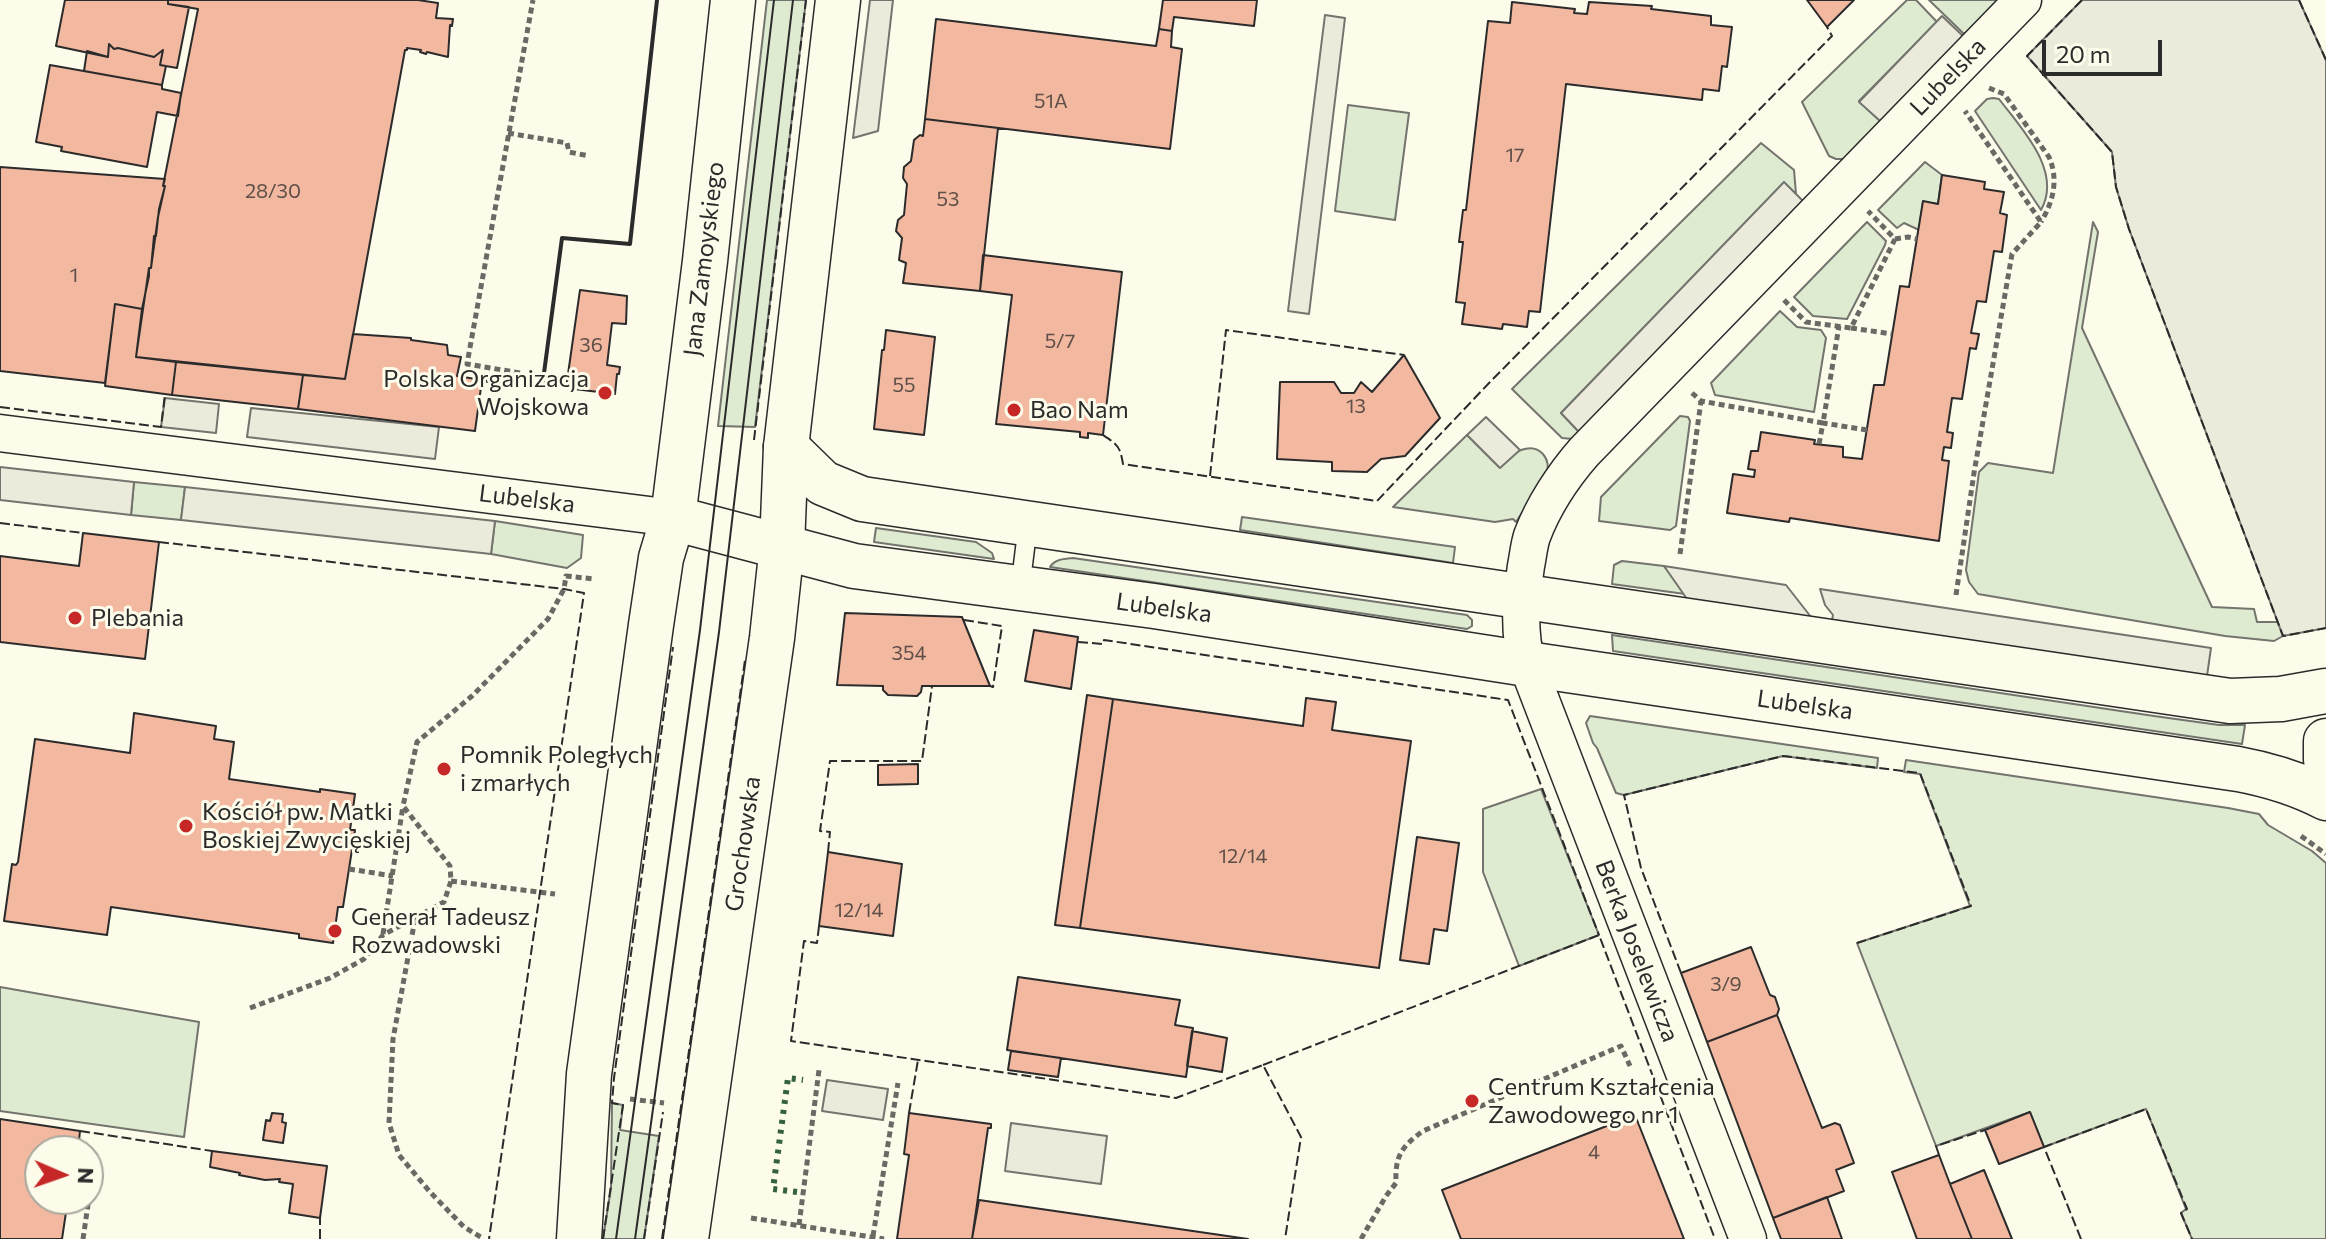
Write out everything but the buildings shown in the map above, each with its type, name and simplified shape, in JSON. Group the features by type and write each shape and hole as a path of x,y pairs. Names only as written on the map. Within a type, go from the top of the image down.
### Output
{"street":[{"name":"Jana Zamoyskiego","path":"673,518 733,0"},
{"path":"838,0 786,447 823,483 862,499 2230,701 2281,699 2326,691"},
{"name":"Lubelska","path":"1527,664 1521,644 1522,597 1531,538 1543,512 1574,463 2023,0"},
{"name":"Lubelska","path":"0,433 673,518 854,566 1154,606 2238,769 2272,775 2326,798"},
{"name":"Grochowska","path":"686,1239 767,675 782,546 786,447"},
{"path":"579,1239 589,1074 661,558 673,518"},
{"name":"Berka Joselewicza","path":"1527,664 1748,1239"},
{"path":"2326,741 2326,760"}],"lane":[{"path":"1020,589 1028,524"}],"path":[{"path":"520,373 467,364 533,0"},
{"path":"1956,595 2012,254 2041,222 2050,207 2054,185 2054,169 2049,157 2004,94 1985,87"},
{"path":"1964,109 2041,222"},
{"path":"508,133 567,143 569,152 589,156"},
{"path":"1867,211 1895,239"},
{"path":"1895,239 1917,239"},
{"path":"1851,328 1895,239"},
{"path":"1783,299 1806,322 1892,334"},
{"path":"1819,444 1839,326"},
{"path":"1692,393 1701,401 1867,430"},
{"path":"1680,554 1701,401"},
{"path":"383,935 403,806 417,742 472,696 548,619 564,589 566,576 594,579"},
{"path":"250,1008 330,978 364,959 383,935 444,902 451,881 450,866 403,806"},
{"path":"349,869 393,876"},
{"path":"451,881 555,894"},
{"path":"415,918 393,1039 389,1123 399,1155 464,1227 484,1239"},
{"path":"1361,1239 1396,1183 1395,1167 1399,1155 1408,1142 1423,1131 1621,1046 1630,1066"},
{"path":"799,1225 819,1070"},
{"path":"873,1236 898,1083"},
{"path":"620,1097 673,1104"},
{"path":"83,1239 87,1215"},
{"path":"751,1218 884,1239"}],"green space":[{"path":"767,0 806,0 755,427 718,426"},
{"path":"1907,0 1916,0 1937,22 1859,101 1879,120 1880,125 1846,159 1829,156 1802,102"},
{"path":"1929,0 1999,0 1963,33"},
{"path":"1987,99 1999,99 2018,123 2043,165 2047,180 2041,210 1975,111"},
{"path":"1348,105 1409,113 1395,220 1335,211"},
{"path":"1761,143 1794,170 1796,194 1784,183 1561,413 1580,433 1573,439 1562,438 1512,389"},
{"path":"1925,162 1942,175 1938,204 1923,202 1919,230 1904,223 1897,228 1878,210"},
{"path":"1867,222 1886,241 1847,319 1813,316 1794,297"},
{"path":"2093,222 2098,232 2082,328 2212,607 2254,609 2257,622 2278,622 2283,636 2274,641 2225,636 1978,594 1969,582 1966,570 1979,472 1988,463 2053,473"},
{"path":"1780,311 1797,327 1821,330 1826,338 1814,412 1715,395 1711,383"},
{"path":"1680,416 1688,417 1690,421 1676,526 1670,530 1599,521 1601,497"},
{"path":"1467,435 1499,467 1515,453 1528,448 1539,451 1546,458 1546,476 1516,522 1513,519 1495,522 1393,507"},
{"path":"134,482 185,487 181,520 131,515"},
{"path":"1242,517 1455,547 1453,563 1240,530"},
{"path":"495,521 583,535 581,558 567,568 491,554"},
{"path":"876,528 976,542 992,553 994,559 874,542"},
{"path":"1073,558 1467,615 1472,620 1472,626 1467,629 1050,567 1057,561"},
{"path":"1622,561 1664,566 1685,594 1612,584 1614,565"},
{"path":"1612,635 2154,716 2219,725 2245,725 2242,744 1613,651"},
{"path":"1590,716 1878,758 1877,768 1783,756 1624,795 1616,793 1593,743 1586,723"},
{"path":"1906,760 2259,814 2268,825 2326,863 2326,1239 2192,1239 2181,1213 2186,1209 2146,1109 2044,1147 2030,1112 1936,1146 1857,943 1970,906 1920,774 1904,772"},
{"path":"1541,789 1599,935 1519,966 1483,872 1483,809"},
{"path":"0,987 199,1022 184,1137 0,1111"},
{"path":"612,1103 623,1105 620,1130 659,1136 644,1239 603,1239 611,1188"}],"shaded area":[{"path":"870,0 893,0 878,131 853,138"},
{"path":"2082,0 2299,0 2326,60 2326,628 2283,636 2129,229 2116,187 2112,152 2027,56"},
{"path":"1325,15 1345,18 1309,314 1288,311"},
{"path":"1942,16 1964,37 1880,125 1879,120 1859,102"},
{"path":"1784,182 1804,202 1580,433 1561,413"},
{"path":"165,398 219,404 216,433 161,427"},
{"path":"251,408 439,427 435,459 247,437"},
{"path":"1486,417 1520,450 1500,468 1467,435"},
{"path":"0,467 134,482 131,515 0,500"},
{"path":"185,487 495,521 491,554 181,520"},
{"path":"1664,566 1786,585 1811,617 1687,599"},
{"path":"1820,589 2211,648 2207,676 1832,620 1833,615 1825,605"},
{"path":"827,1080 888,1089 883,1120 822,1111"},
{"path":"1011,1123 1107,1136 1101,1184 1005,1171"}],"tram line":[{"path":"616,1239 700,630 774,0"},
{"path":"635,1239 719,632 793,0"}],"hedge":[{"path":"797,1192 773,1189 788,1078 803,1080"}],"fence":[{"path":"754,440 806,0"},
{"path":"2082,0 2027,56 2112,152 2116,187 2129,229 2283,636 2326,628"},
{"path":"2299,0 2326,60"},
{"path":"1103,435 1118,446 1123,464 1377,501 1490,382 1832,36 1827,27"},
{"path":"1210,476 1226,330 1404,355"},
{"path":"0,407 161,427 165,394"},
{"path":"0,523 83,533"},
{"path":"159,542 584,593 489,1239"},
{"path":"964,620 1002,626 993,687 990,686"},
{"path":"1078,642 1103,644 1104,640 1508,700 1599,935"},
{"path":"603,1239 623,1105 612,1103 614,1078 673,647"},
{"path":"662,1239 745,660"},
{"path":"828,852 830,832 820,831 830,761 922,761 932,686"},
{"path":"1681,973 1641,868 1624,795 1783,756 1920,773 1971,906 1857,943"},
{"path":"819,926 817,943 804,941 791,1041 1176,1098 1263,1065 1301,1137 1285,1239"},
{"path":"1263,1065 1599,935 1715,1239"},
{"path":"909,1113 918,1060"},
{"path":"2081,1239 2044,1147 2146,1109 2187,1209 2181,1213 2192,1239"},
{"path":"644,1239 663,1112"},
{"path":"1939,1155 1936,1146 1985,1130"},
{"path":"80,1131 212,1151"},
{"path":"320,1218 320,1239"}],"wall":[{"path":"482,380 542,388 562,238 630,244 657,0"}],"place":[{"name":"Polska Organizacja Wojskowa","path":"605,393"},
{"name":"Bao Nam","path":"1014,410"},
{"name":"Plebania","path":"75,618"},
{"name":"Pomnik Poległych i zmarłych","path":"444,769"},
{"name":"Kościół pw. Matki Boskiej Zwycięskiej","path":"186,826"},
{"name":"Generał Tadeusz Rozwadowski","path":"335,931"},
{"name":"Centrum Kształcenia Zawodowego nr 1","path":"1472,1101"}]}
